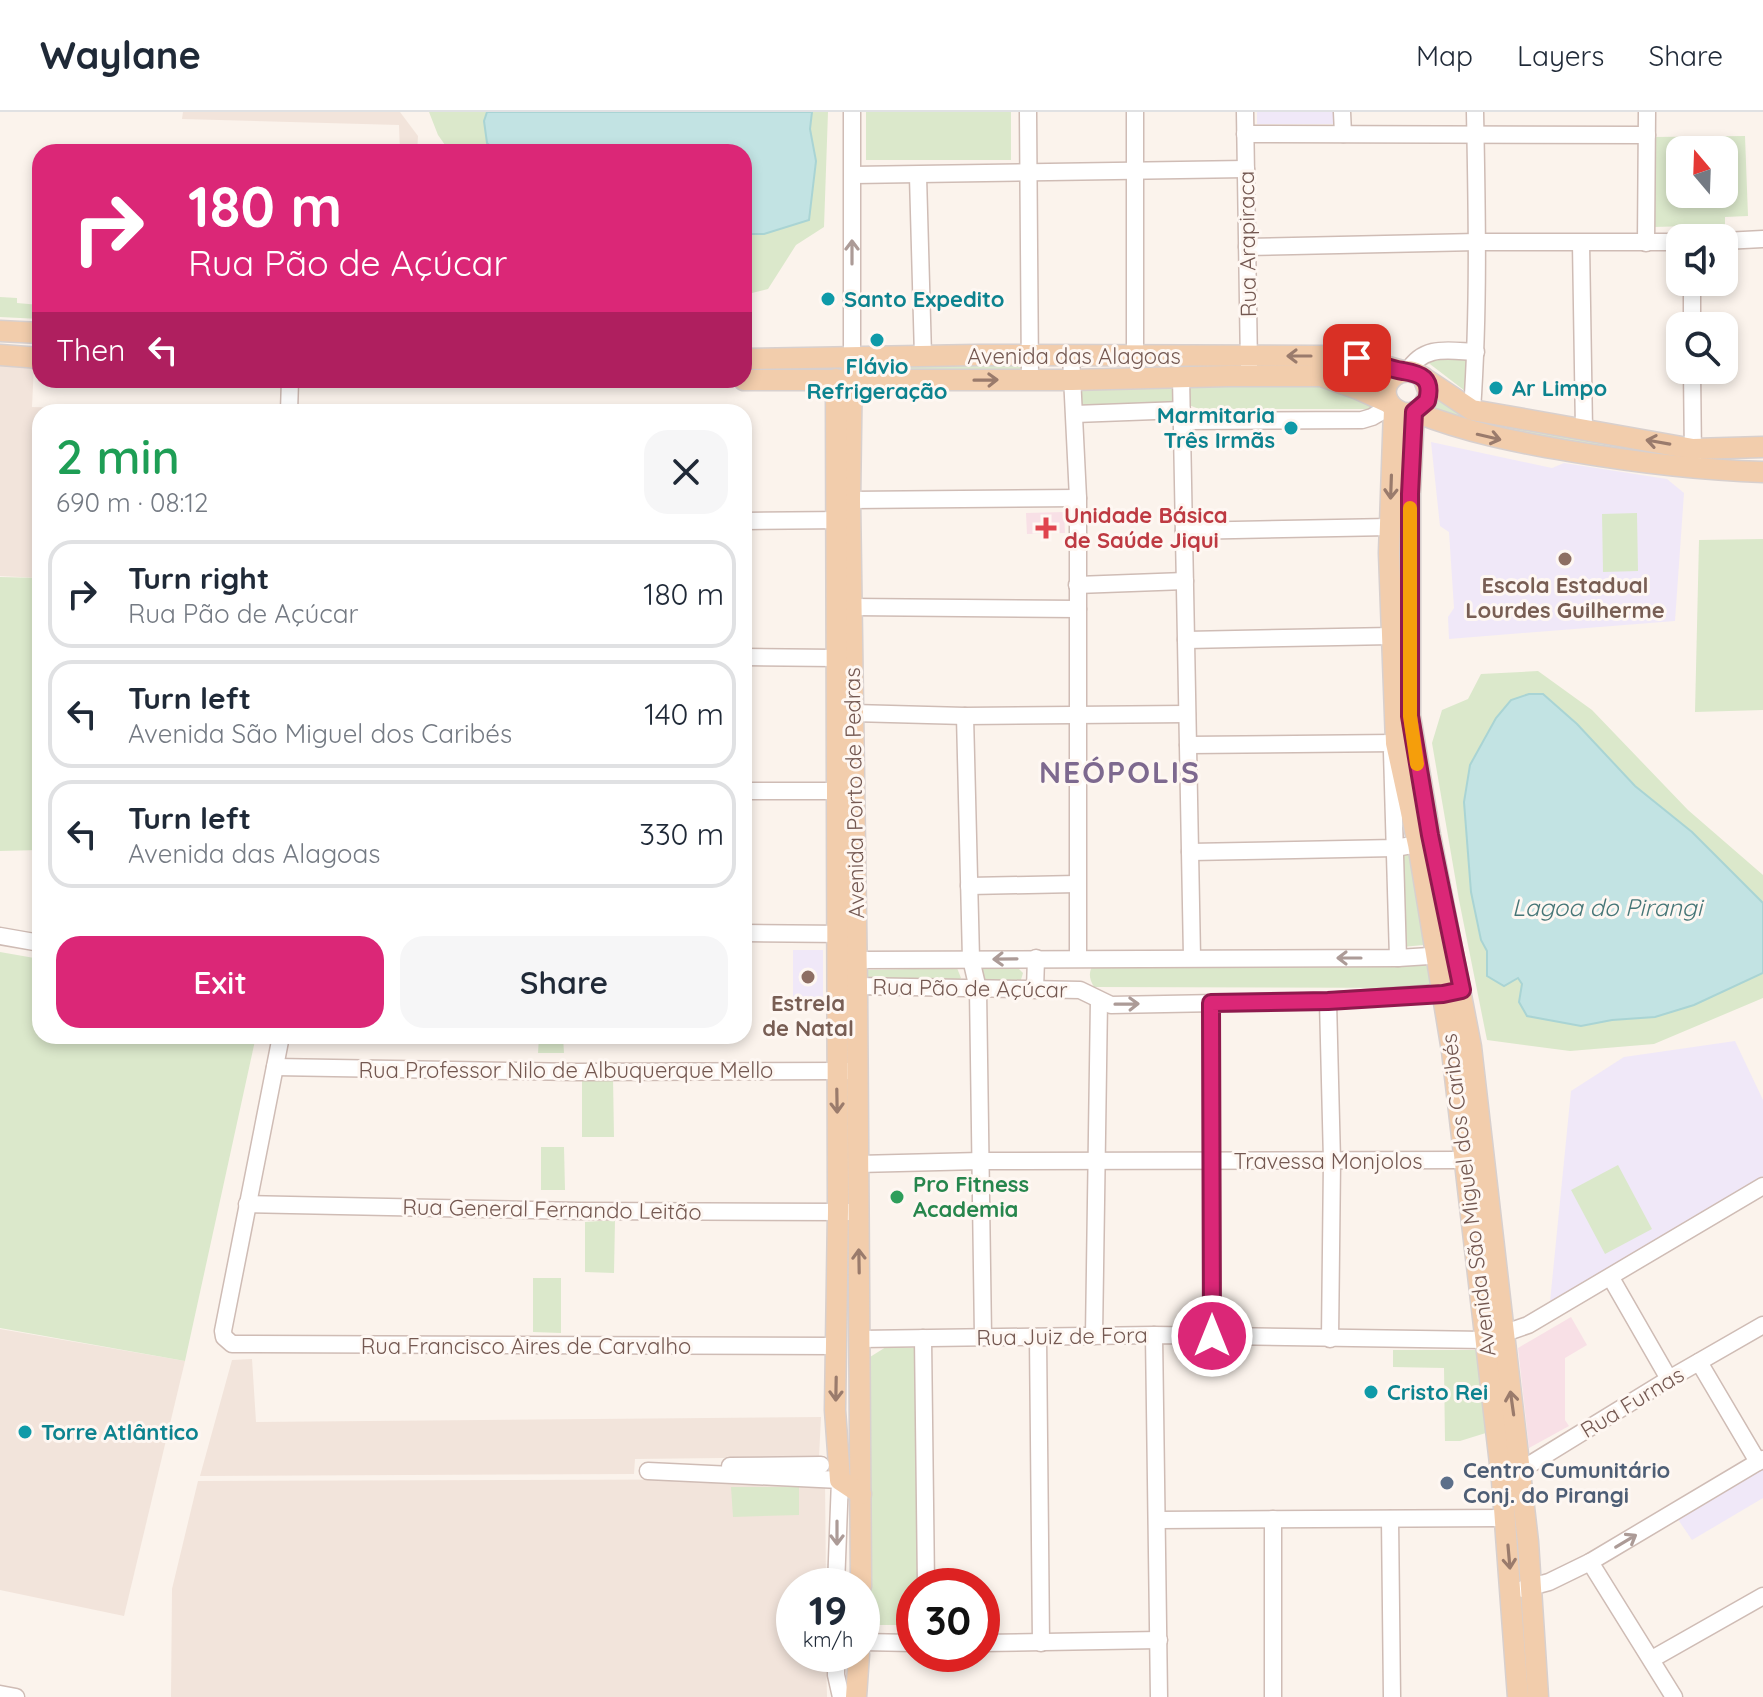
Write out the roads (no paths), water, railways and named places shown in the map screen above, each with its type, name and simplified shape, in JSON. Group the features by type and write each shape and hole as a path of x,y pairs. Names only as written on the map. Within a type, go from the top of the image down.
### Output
{"main road":[{"path":"1,331 32,333"},
{"path":"0,355 32,357"},
{"name":"Avenida das Alagoas","path":"752,359 1135,356 1321,376 1401,408 1492,438 1645,464 1763,447"},
{"name":"Avenida Porto de Pedras","path":"846,791 853,713 844,379 852,358"},
{"name":"Avenida das Alagoas","path":"752,380 1181,377 1248,366 1357,358 1411,373 1472,410 1584,430 1693,459 1763,472"},
{"path":"752,365 766,359"},
{"path":"1411,373 1429,393 1427,401 1401,408 1387,397 1387,384 1391,378 1411,373"},
{"name":"Avenida São Miguel dos Caribés","path":"1401,408 1390,527 1400,582 1392,636 1394,743 1452,992 1463,1160 1520,1470 1522,1590 1534,1695"},
{"name":"Avenida São Miguel dos Caribés","path":"1401,408 1400,582 1410,716 1430,835 1445,955"},
{"name":"Avenida Porto de Pedras","path":"846,513 836,658 846,791 848,1212 860,1339 861,1568"},
{"name":"Avenida Porto de Pedras","path":"834,1472 836,1346 848,1212 858,1164 847,1071 857,986 856,960 847,934"},
{"name":"Avenida São Miguel dos Caribés","path":"1452,992 1471,1047 1505,1518 1522,1590"},
{"path":"834,1472 861,1484"},
{"path":"856,1697 858,1672"}],"street":[{"name":"Avenida Porto de Pedras","path":"852,112 852,358"},
{"path":"1028,112 1030,380"},
{"path":"1135,112 1135,356"},
{"name":"Rua Arapiraca","path":"1245,112 1248,366"},
{"path":"1342,112 1343,134"},
{"path":"1472,410 1476,352 1475,112"},
{"path":"1646,243 1647,112"},
{"path":"1245,134 1647,135"},
{"path":"853,175 1246,169"},
{"path":"918,176 923,356"},
{"path":"1738,240 1763,239"},
{"path":"1247,247 1477,242 1666,242"},
{"path":"1581,243 1584,430"},
{"path":"1411,373 1415,359 1422,354 1438,351 1476,352"},
{"path":"1071,356 1078,498 1078,958"},
{"path":"1181,377 1192,957"},
{"path":"1692,384 1693,459"},
{"path":"1075,414 1362,420 1401,408"},
{"path":"752,520 1078,498"},
{"path":"1184,531 1390,527"},
{"path":"1077,585 1185,581"},
{"path":"852,607 1078,609"},
{"path":"1186,640 1392,636"},
{"path":"752,657 836,658"},
{"path":"853,713 965,716 1187,714"},
{"path":"965,716 971,959 978,989 983,1337"},
{"path":"1188,745 1394,743"},
{"name":"Avenida São Miguel dos Caribés","path":"1394,743 1398,958"},
{"path":"752,791 846,791"},
{"path":"1190,852 1395,848 1418,844"},
{"path":"969,886 1077,884"},
{"path":"752,933 847,934"},
{"path":"0,936 32,942"},
{"name":"Rua Pão de Açúcar","path":"856,960 1398,958 1445,955"},
{"path":"1035,990 1036,958"},
{"name":"Rua Pão de Açúcar","path":"857,986 1080,990 1111,1005 1328,1001 1452,992"},
{"path":"1094,1336 1099,1000"},
{"path":"1328,1001 1332,1161 1330,1339"},
{"path":"1211,1003 1212,1336"},
{"path":"247,1204 279,1044"},
{"name":"Rua Professor Nilo de Albuquerque Mello","path":"275,1067 577,1072 847,1071"},
{"name":"Travessa Monjolos","path":"858,1164 1096,1160 1463,1160"},
{"path":"1494,1338 1528,1325 1761,1191"},
{"name":"Rua General Fernando Leitão","path":"247,1204 579,1211 848,1212"},
{"name":"Rua Francisco Aires de Carvalho","path":"247,1204 223,1331 228,1340 238,1346 836,1346"},
{"path":"1611,1278 1669,1379"},
{"name":"Rua Furnas","path":"1502,1481 1763,1325"},
{"path":"1154,1335 1159,1697"},
{"name":"Rua Juiz de Fora","path":"860,1339 1154,1335 1330,1339 1494,1338"},
{"path":"1038,1337 1041,1643"},
{"path":"923,1338 926,1568"},
{"path":"1522,1590 1590,1562 1760,1460 1699,1362"},
{"path":"697,1471 712,1466 834,1472"},
{"path":"648,1471 697,1471 709,1475 834,1472"},
{"name":"Avenida Porto de Pedras","path":"834,1472 836,1568"},
{"path":"1158,1520 1505,1518"},
{"path":"1273,1519 1273,1697"},
{"path":"1390,1519 1392,1697"},
{"path":"1590,1562 1674,1697"},
{"path":"1652,1659 1763,1596"},
{"path":"1000,1643 1159,1640"},
{"path":"836,1672 841,1697"},
{"path":"0,1694 16,1697"}],"water":[{"path":"487,112 812,112 810,129 816,161 809,220 764,234 752,234 752,144 488,144 484,121"},
{"name":"Lagoa do Pirangi","path":"1529,694 1543,694 1577,724 1635,786 1692,832 1763,903 1763,973 1694,1005 1655,1017 1581,1026 1527,1016 1519,1002 1522,984 1518,978 1504,986 1487,976 1487,951 1481,940 1471,892 1464,802 1470,765 1496,718 1511,700"}],"place":[{"name":"Santo Expedito","path":"828,299"},
{"name":"Flávio Refrigeração","path":"877,340"},
{"name":"Ar Limpo","path":"1496,388"},
{"name":"Marmitaria Três Irmãs","path":"1291,428"},
{"name":"Unidade Básica de Saúde Jiqui","path":"1046,528"},
{"name":"Escola Estadual Lourdes Guilherme","path":"1565,559"},
{"name":"Estrela de Natal","path":"808,977"},
{"name":"Pro Fitness Academia","path":"897,1197"},
{"name":"Cristo Rei","path":"1371,1392"},
{"name":"Torre Atlântico","path":"25,1432"},
{"name":"Centro Cumunitário Conj. do Pirangi","path":"1447,1483"}],"district":[{"name":"NEÓPOLIS","path":"1120,773"}]}
